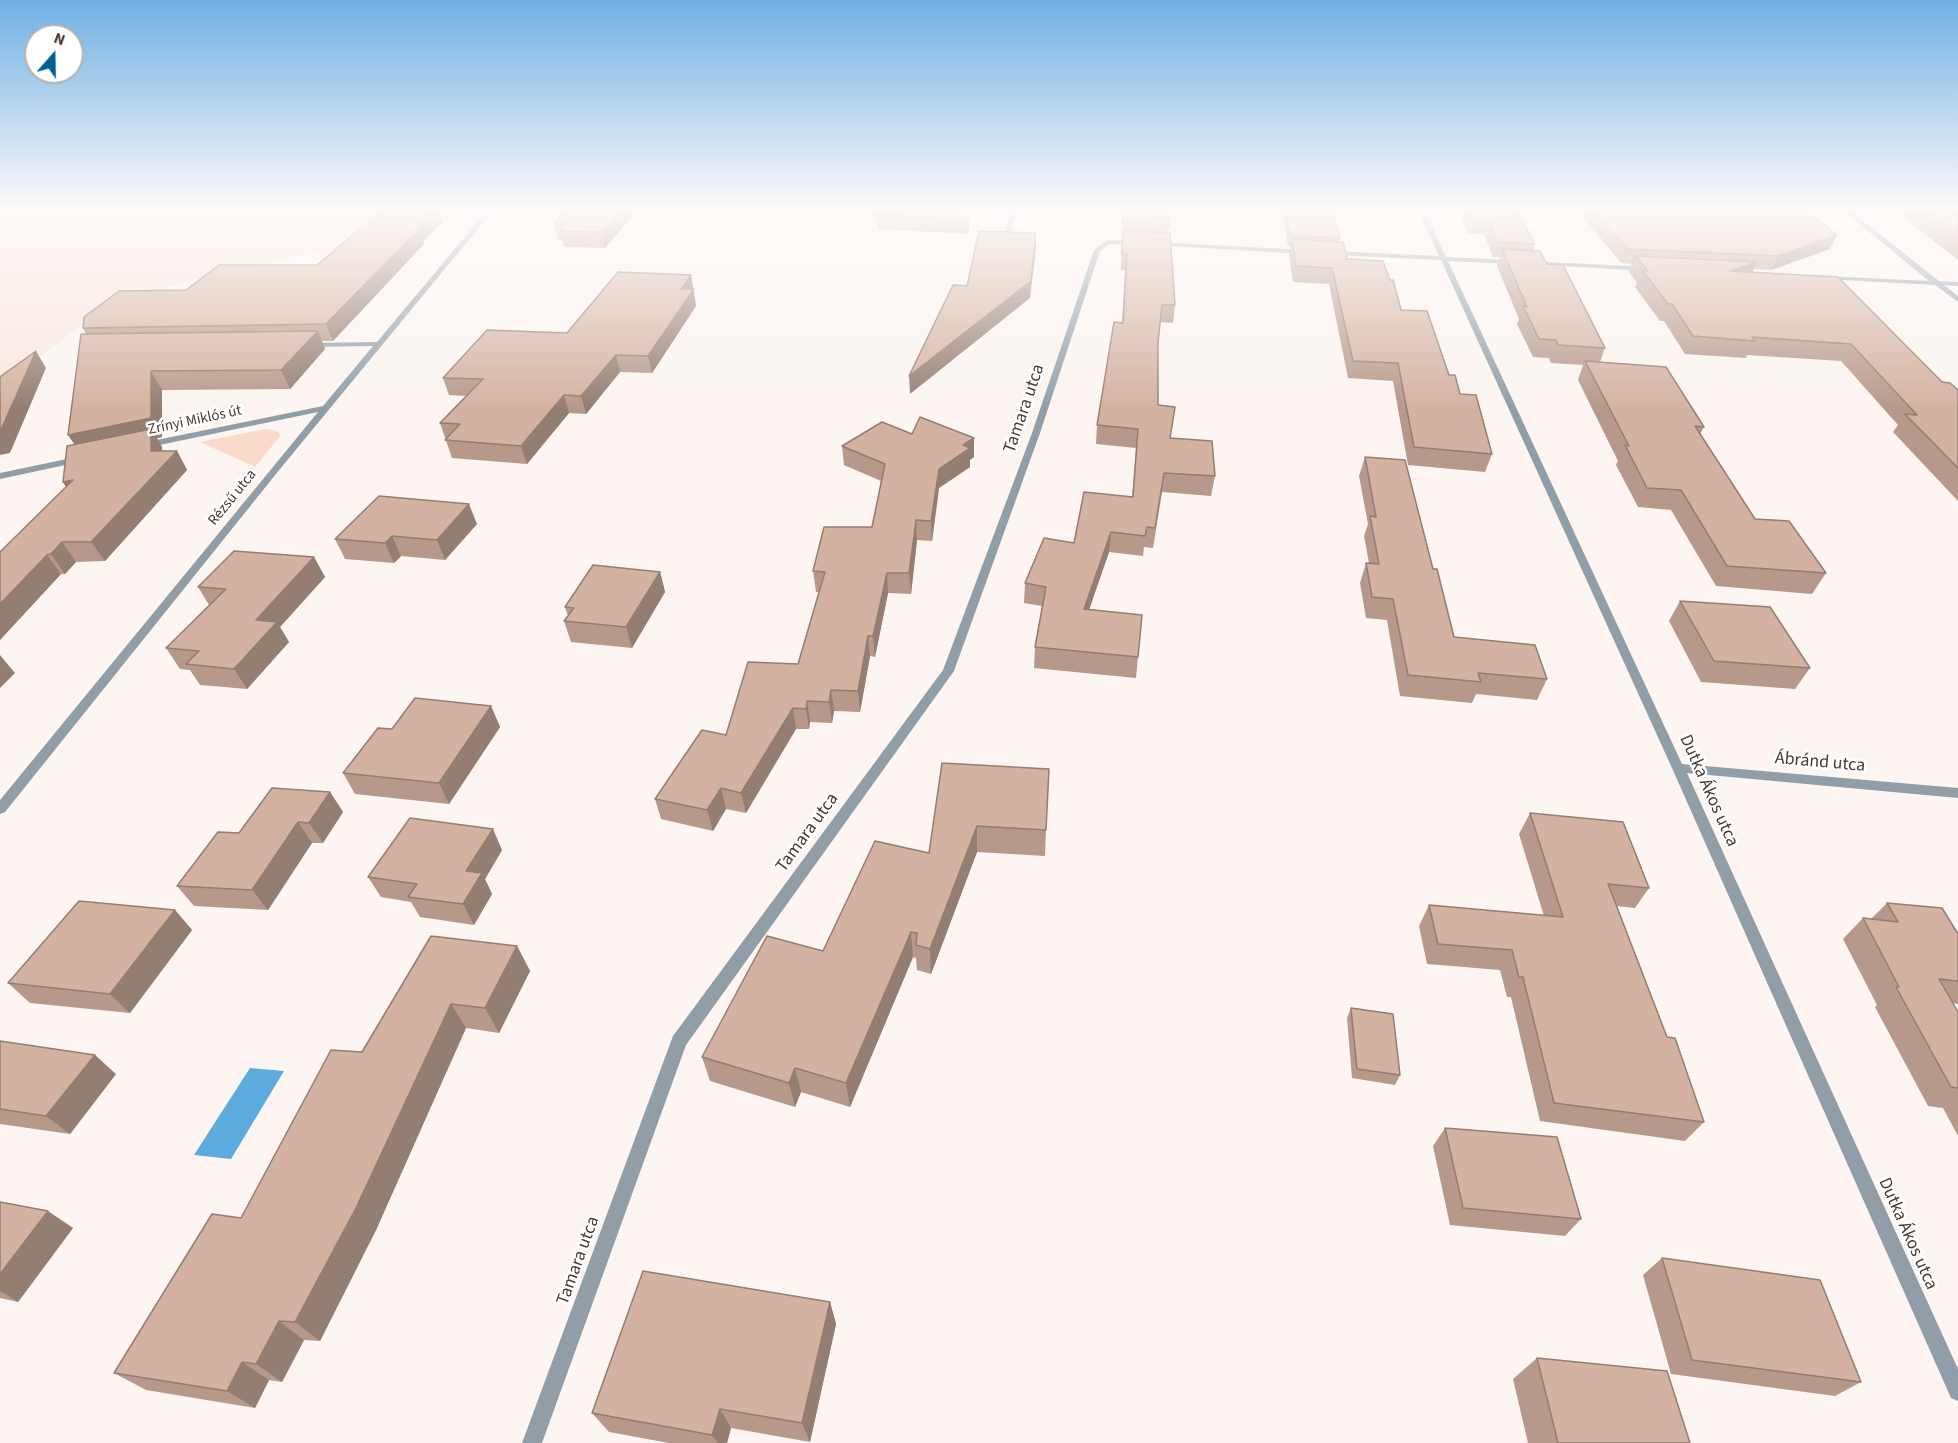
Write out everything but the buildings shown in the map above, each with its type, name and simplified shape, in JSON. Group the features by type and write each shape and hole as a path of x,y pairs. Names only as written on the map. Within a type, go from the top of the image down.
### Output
{"street":[{"name":"Rézsű utca","path":"0,809 436,275"},
{"name":"Tamara utca","path":"532,1443 679,1041 948,671 1036,433 1089,275"},
{"name":"Dutka Ákos utca","path":"1451,275 1678,768 1958,1391"},
{"path":"1928,275 1958,300"},
{"path":"1819,278 1958,284"},
{"path":"295,345 378,344"},
{"name":"Zrínyi Miklós út","path":"140,447 325,408"},
{"path":"0,476 93,456"},
{"name":"Ábránd utca","path":"1678,768 1958,793"}],"shaded area":[{"path":"0,275 210,275 108,304 0,388"},
{"path":"266,429 277,431 281,435 255,467 200,442"}],"water":[{"path":"250,1068 284,1071 231,1159 194,1155"}]}
